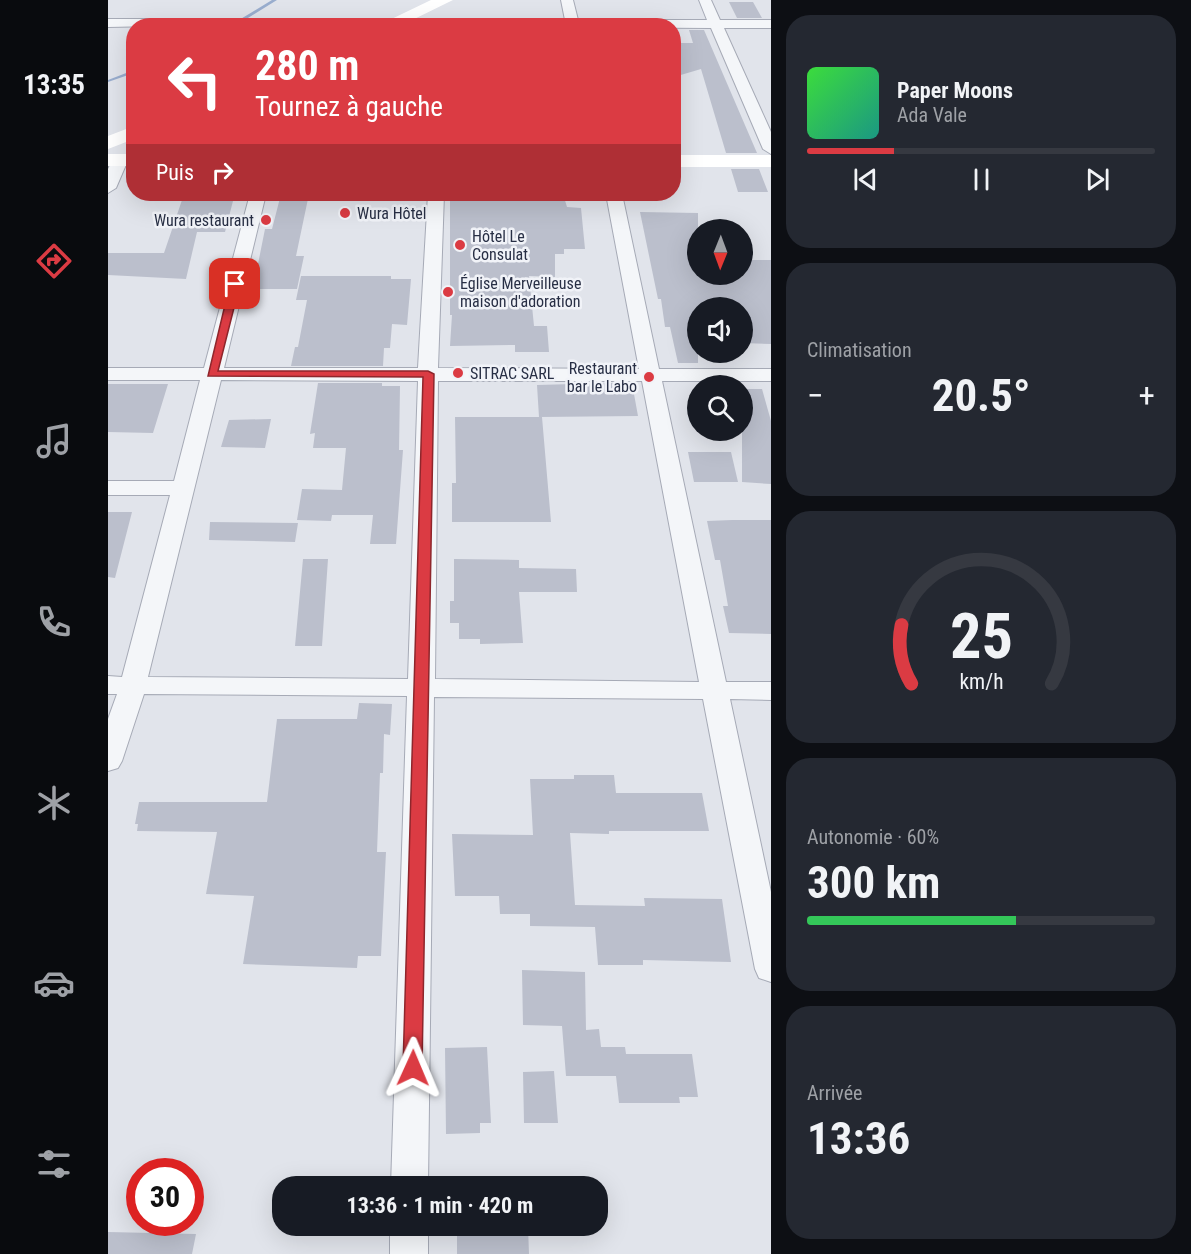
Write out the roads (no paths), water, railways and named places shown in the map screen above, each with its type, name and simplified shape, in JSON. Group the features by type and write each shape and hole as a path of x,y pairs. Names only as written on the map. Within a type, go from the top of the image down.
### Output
{"street":[{"path":"402,18 445,0"},
{"path":"567,0 571,18"},
{"path":"705,0 771,149"},
{"path":"108,23 126,23"},
{"path":"681,24 771,24"},
{"path":"108,143 126,135"},
{"path":"108,188 120,160"},
{"path":"681,161 771,161"},
{"path":"108,761 121,685 183,488 256,201"},
{"path":"410,1176 428,374 436,201"},
{"path":"615,201 771,969"},
{"path":"108,374 771,375"},
{"path":"108,488 183,488"},
{"path":"121,685 771,691"},
{"path":"409,1236 409,1254"}],"waterway":[{"path":"245,18 275,0"},
{"path":"108,81 126,74"}],"place":[{"name":"Wura Hôtel","path":"345,213"},
{"name":"Wura restaurant","path":"266,220"},
{"name":"Hôtel Le Consulat","path":"460,245"},
{"name":"Église Merveilleuse maison d'adoration","path":"448,292"},
{"name":"SITRAC SARL","path":"458,373"},
{"name":"Restaurant bar le Labo","path":"649,377"}]}
